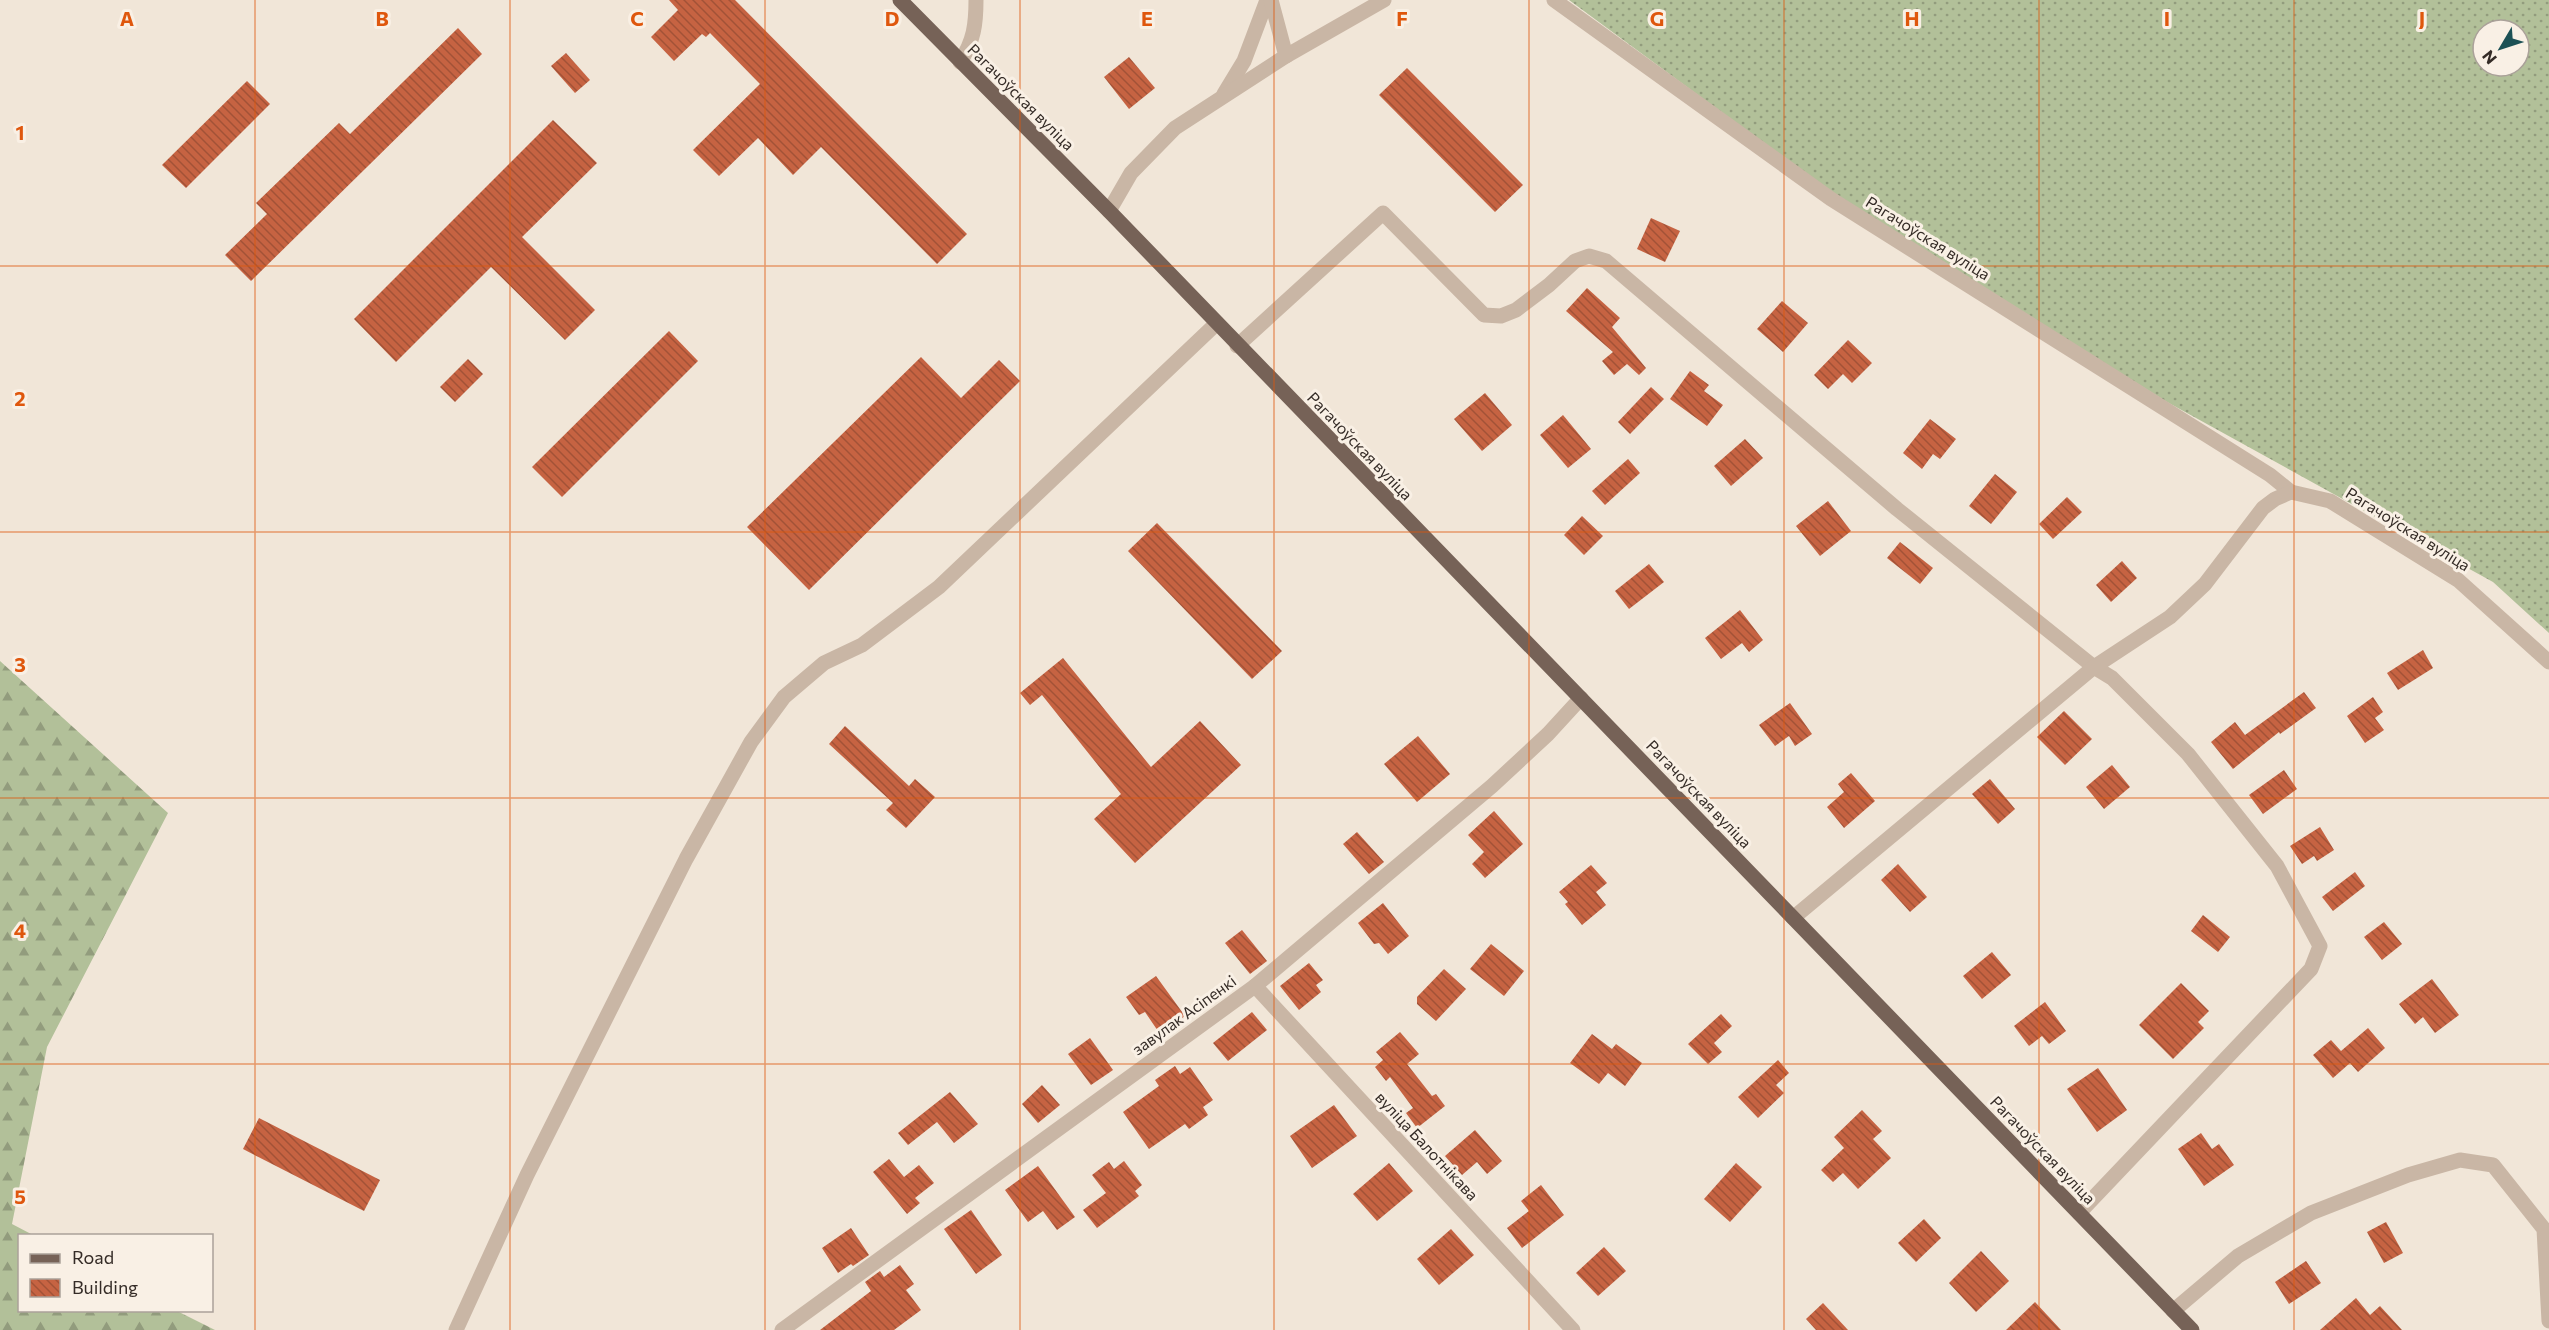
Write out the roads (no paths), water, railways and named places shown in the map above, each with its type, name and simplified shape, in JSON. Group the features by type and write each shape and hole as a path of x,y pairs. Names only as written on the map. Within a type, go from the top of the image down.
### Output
{"main road":[{"name":"Рагачоўская вуліца","path":"900,0 1109,211 1237,346 2192,1330"}],"street":[{"path":"960,62 970,47 975,28 976,0"},
{"path":"1269,0 1286,56"},
{"path":"1223,97 1244,61 1269,0"},
{"path":"1109,211 1131,173 1175,128 1286,56 1384,0"},
{"name":"Рагачоўская вуліца","path":"1554,0 1831,199 2270,475 2291,492 2330,501 2458,580 2549,663"},
{"path":"1237,346 1383,213 1484,315 1501,316 1516,310 1575,261 1589,256 1606,261 1897,509 2094,667 2112,678 2188,754 2277,866 2320,946 2311,969 2079,1213"},
{"path":"456,1330 527,1176 686,859 751,742 784,697 824,663 862,645 939,586 1217,323"},
{"path":"1793,918 2094,667 2170,617 2205,584 2263,508 2275,499 2291,492"},
{"name":"завулак Асіпенкі","path":"782,1330 1255,986 1492,786 1548,734 1581,698"},
{"name":"вуліца Балотнікава","path":"1255,986 1573,1330"},
{"path":"2173,1311 2238,1256 2311,1213 2408,1174 2460,1160 2493,1165 2544,1229 2549,1321"}]}
